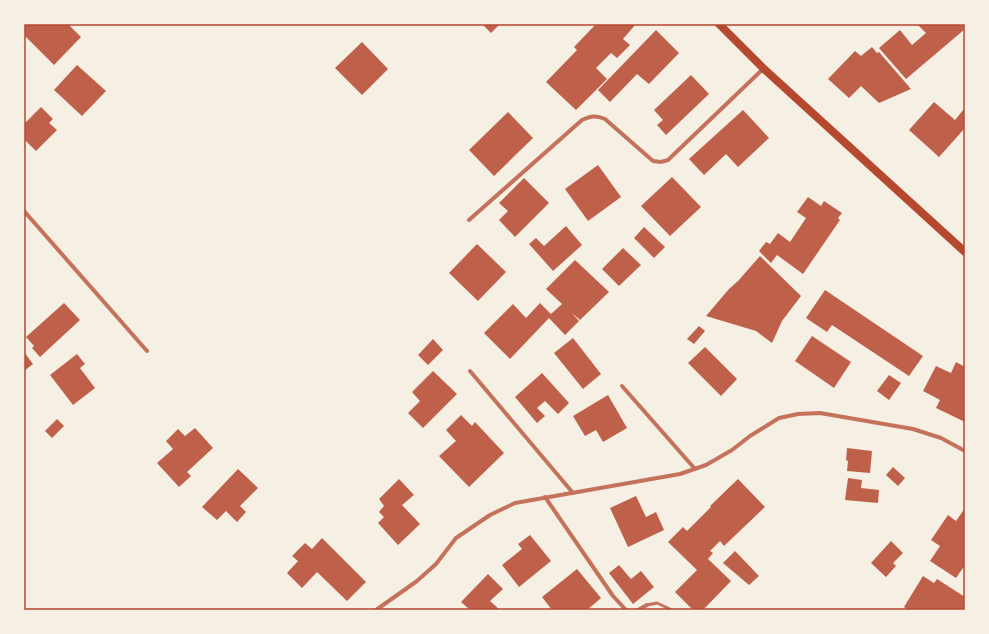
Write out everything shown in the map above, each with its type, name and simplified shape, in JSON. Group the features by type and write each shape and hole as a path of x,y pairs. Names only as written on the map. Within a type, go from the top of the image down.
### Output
{"main road":[{"path":"722,25 764,69 965,252"}],"street":[{"path":"469,220 582,120 589,116 598,116 605,119 653,161 661,162 668,160 764,69"},
{"path":"24,211 147,351"},
{"path":"470,371 573,493"},
{"path":"622,386 694,469"},
{"path":"376,610 417,581 436,564 456,538 484,519 515,502 680,474 713,461 732,450 750,436 778,418 798,414 820,413 913,428 941,438 965,451"},
{"path":"545,497 613,596 626,610"},
{"path":"638,610 647,605"}],"lane":[{"path":"647,605 657,603 672,610"}],"building":[{"path":"24,24 68,24 81,37 54,65 24,35"},
{"path":"482,24 500,24 491,33"},
{"path":"596,24 636,24 623,39 630,45 617,58 611,53 596,68 607,79 576,110 546,82 577,50 574,47"},
{"path":"917,24 965,24 965,29 906,79 879,48 900,30 912,45 926,33"},
{"path":"656,30 679,53 649,84 637,74 610,102 598,90"},
{"path":"362,42 388,69 362,95 335,68"},
{"path":"872,47 877,53 879,52 911,89 879,103 861,86 849,98 828,79 855,51 861,56"},
{"path":"77,65 106,91 82,116 54,90"},
{"path":"691,75 709,94 666,135 657,125 663,120 654,110"},
{"path":"934,102 955,120 964,109 965,110 965,128 939,157 909,130"},
{"path":"41,107 53,119 49,123 57,130 36,151 24,139 24,124"},
{"path":"743,110 769,138 738,167 726,154 704,175 689,159"},
{"path":"508,112 533,138 494,176 469,150"},
{"path":"598,165 621,197 588,221 565,189"},
{"path":"672,177 701,207 670,236 641,206"},
{"path":"524,178 549,203 515,237 499,220 508,211 499,203"},
{"path":"808,197 821,206 824,201 842,213 838,218 840,220 803,274 777,255 771,263 759,251 766,242 770,244 778,233 790,242 806,218 797,212"},
{"path":"566,226 582,245 553,271 529,244 536,238 544,246"},
{"path":"644,227 665,247 654,258 634,238"},
{"path":"477,244 506,272 478,301 449,273"},
{"path":"623,248 641,265 619,286 602,269"},
{"path":"760,256 801,296 782,321 772,343 756,331 706,316"},
{"path":"575,260 609,292 580,320 572,313 579,321 565,335 549,318 510,359 484,333 513,304 526,318 540,303 551,314 562,304 546,289"},
{"path":"825,290 923,356 909,376 832,325 827,332 806,318"},
{"path":"64,303 80,320 40,357 32,348 34,346 26,337"},
{"path":"699,326 705,331 694,344 687,339"},
{"path":"812,336 851,362 834,388 795,361"},
{"path":"573,338 601,374 583,389 554,353"},
{"path":"433,339 443,350 428,365 418,355"},
{"path":"705,347 737,379 721,396 688,363"},
{"path":"24,352 33,364 24,371"},
{"path":"77,354 85,364 80,368 95,388 73,405 50,375"},
{"path":"956,362 965,367 965,422 936,408 940,400 923,391 936,366 951,373"},
{"path":"433,371 457,394 423,428 408,413 420,401 412,392"},
{"path":"542,373 569,403 558,414 545,401 537,408 545,416 537,423 515,397"},
{"path":"889,375 901,383 889,400 877,391"},
{"path":"608,395 627,428 603,442 596,430 585,436 573,416"},
{"path":"461,415 472,426 475,422 504,453 469,487 439,456 456,441 446,430"},
{"path":"57,419 64,426 52,438 45,431"},
{"path":"195,428 213,448 187,472 191,476 179,487 157,463 173,449 166,441 178,429 185,436"},
{"path":"847,448 872,451 870,473 847,471"},
{"path":"893,467 905,478 898,486 886,475"},
{"path":"238,469 258,488 240,506 246,512 237,522 226,511 217,520 202,507"},
{"path":"848,478 862,480 861,488 879,490 878,503 845,500"},
{"path":"399,479 414,495 402,505 420,524 398,545 378,523 384,517 379,512 384,506 379,499"},
{"path":"738,479 765,507 724,546 720,541 710,551 713,553 708,559 731,581 703,610 693,610 675,592 697,570 668,542 683,527 687,531"},
{"path":"636,496 646,517 656,512 664,530 628,547 610,508"},
{"path":"965,508 965,565 956,578 930,561 940,546 931,540 948,515 956,521"},
{"path":"530,535 551,561 519,587 502,565 522,549 518,544"},
{"path":"322,538 366,582 347,601 317,572 302,588 287,573 298,561 292,556 305,543 312,549"},
{"path":"891,541 903,553 893,563 896,566 886,577 871,563"},
{"path":"735,551 759,576 749,585 723,563"},
{"path":"619,565 631,579 641,571 654,587 633,604 609,573"},
{"path":"577,569 601,598 587,610 552,610 542,597"},
{"path":"488,574 503,589 490,601 500,610 470,610 461,602"},
{"path":"923,576 934,583 937,579 965,597 965,607 963,610 908,610 904,607"}]}
